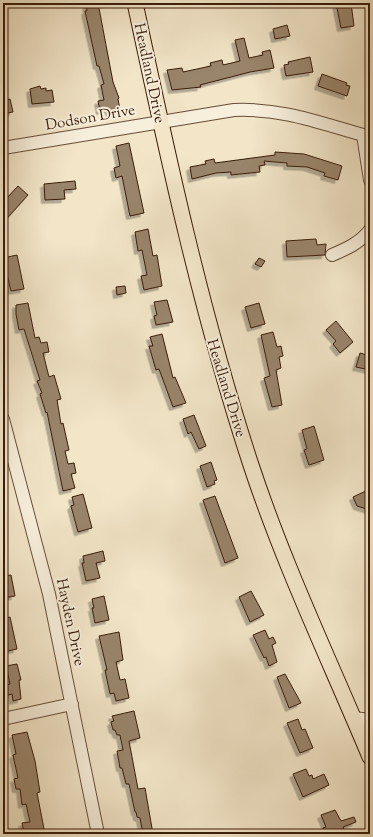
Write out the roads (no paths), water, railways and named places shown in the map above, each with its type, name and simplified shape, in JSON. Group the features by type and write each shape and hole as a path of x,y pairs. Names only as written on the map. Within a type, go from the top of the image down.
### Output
{"main road":[{"name":"Headland Drive","path":"135,3 203,305 250,464 287,568 370,757"}],"street":[{"name":"Dodson Drive","path":"3,148 161,121 234,110 254,109 295,115 367,136"},
{"path":"367,136 370,180"},
{"path":"332,255 349,248 364,237 370,230"},
{"name":"Hayden Drive","path":"3,419 49,594 98,834"},
{"path":"3,719 72,704"},
{"path":"354,718 370,720"}]}
